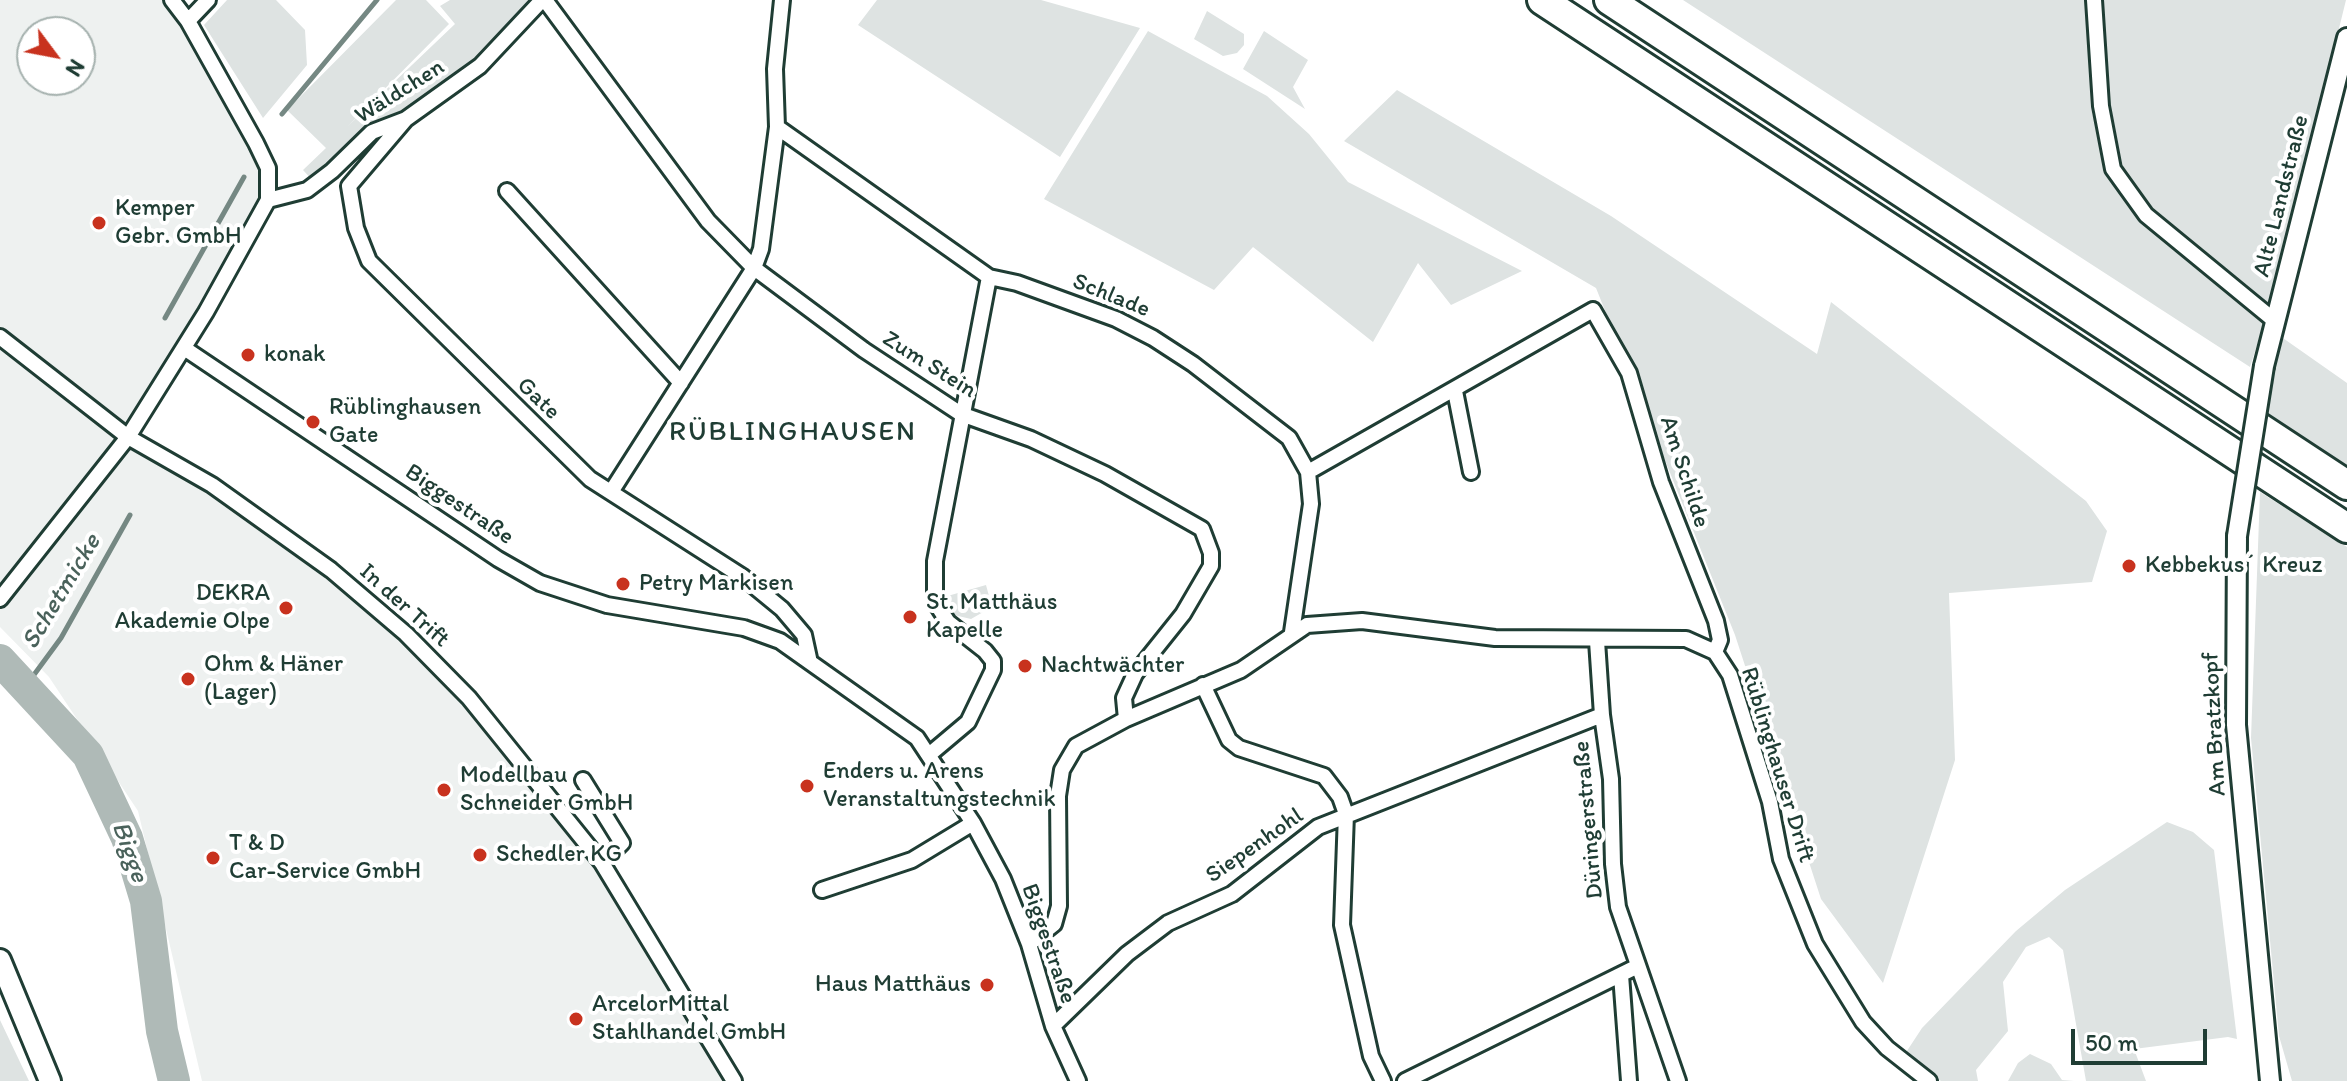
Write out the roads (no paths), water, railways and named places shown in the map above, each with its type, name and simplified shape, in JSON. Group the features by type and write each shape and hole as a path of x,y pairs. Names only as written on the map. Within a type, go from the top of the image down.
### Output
{"highway":[{"path":"1542,0 2347,528"},
{"path":"1609,0 2347,485"}],"main road":[{"path":"0,960 50,1081"}],"street":[{"path":"1,598 128,437 184,348 268,200 268,168 188,21 172,0"},
{"path":"188,21 208,0"},
{"name":"Wäldchen","path":"268,200 307,190 332,171 372,132 406,119 480,66 544,0"},
{"name":"Zum Stein","path":"544,0 708,221 754,268 864,350 961,414 1044,445 1192,520 1202,529 1211,553 1211,566 1183,614 1130,682 1124,698 1126,719"},
{"path":"611,492 754,268 761,249 777,127 775,69 782,0"},
{"path":"2094,0 2101,106 2113,169 2146,215 2275,321"},
{"name":"Alte Landstraße","path":"2264,366 2347,38"},
{"name":"Gate","path":"406,119 349,186 356,228 369,261 590,479 743,577 782,609 804,635 809,658"},
{"name":"Schlade","path":"777,127 989,277 1017,283 1116,319 1153,338 1289,438 1308,472 1309,535 1292,632"},
{"path":"507,191 681,383"},
{"path":"930,754 968,722 993,670 993,661 985,651 948,622 935,602 935,561 989,277"},
{"name":"Am Schilde","path":"1455,391 1593,310 1629,373 1661,482 1716,621 1720,640 1715,652"},
{"name":"In der Trift","path":"0,337 128,437 212,485 270,526 406,634 469,698 602,863 734,1081"},
{"name":"Biggestraße","path":"184,348 498,559 540,583 607,605 744,628 780,641 809,658 917,738 973,823 1003,879 1029,944 1053,1026 1078,1081"},
{"name":"Am Bratzkopf","path":"2264,366 2237,536 2236,725 2266,1081"},
{"path":"1308,472 1455,391 1471,472"},
{"name":"Rüblinghauser Drift","path":"1029,944 1054,924 1059,906 1057,830 1062,770 1076,746 1126,719 1241,670 1292,632 1307,625 1349,621 1495,638 1597,641 1686,639 1715,652 1730,675 1770,802 1781,859 1815,944 1863,1022 1887,1048 1929,1081"},
{"name":"Düringerstraße","path":"1597,641 1602,715 1611,779 1613,864 1618,907 1678,1081"},
{"path":"1203,685 1229,740 1251,754 1324,776 1340,797 1346,814 1342,925 1369,1046 1383,1081"},
{"name":"Siepenhohl","path":"1053,1026 1127,954 1168,923 1232,894 1299,838 1346,814 1602,715"},
{"path":"583,780 622,843 602,863"},
{"path":"822,890 912,860 973,823"},
{"path":"1405,1081 1638,966"},
{"path":"1621,975 1629,1081"}],"waterway":[{"name":"Schetmicke","path":"282,114 377,0"},
{"name":"Schetmicke","path":"165,318 244,177"},
{"name":"Schetmicke","path":"25,687 61,638 130,515"},
{"name":"Bigge","path":"0,660 88,755 127,838 146,901 162,1031 174,1081"}],"place":[{"name":"Kemper Gebr. GmbH","path":"99,223"},
{"name":"konak","path":"248,355"},
{"name":"Rüblinghausen Gate","path":"313,422"},
{"name":"Kebbekus´ Kreuz","path":"2129,566"},
{"name":"Petry Markisen","path":"623,584"},
{"name":"DEKRA Akademie Olpe","path":"286,608"},
{"name":"St. Matthäus Kapelle","path":"910,617"},
{"name":"Nachtwächter","path":"1025,666"},
{"name":"Ohm & Häner (Lager)","path":"188,679"},
{"name":"Enders u. Arens Veranstaltungstechnik","path":"807,786"},
{"name":"Modellbau Schneider GmbH","path":"444,790"},
{"name":"Schedler KG","path":"480,855"},
{"name":"T & D Car-Service GmbH","path":"213,858"},
{"name":"Haus Matthäus","path":"987,985"},
{"name":"ArcelorMittal Stahlhandel GmbH","path":"576,1019"}],"district":[{"name":"RÜBLINGHAUSEN","path":"793,433"}]}
